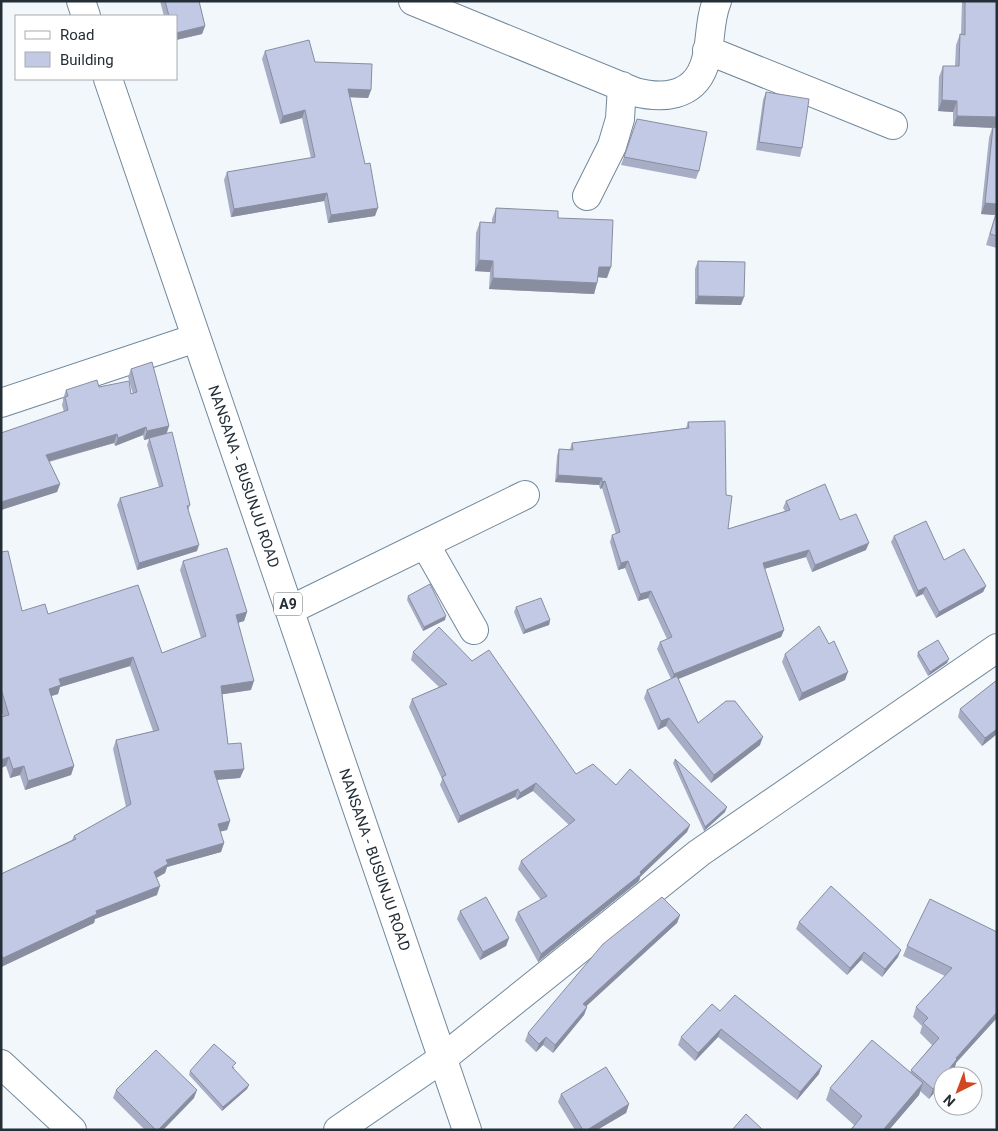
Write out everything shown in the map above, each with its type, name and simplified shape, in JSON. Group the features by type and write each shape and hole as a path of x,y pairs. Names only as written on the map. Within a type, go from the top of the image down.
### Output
{"street":[{"path":"81,1 86,15"},
{"path":"413,1 651,96 668,96 684,91 696,80 704,66 713,11 717,1"},
{"path":"707,50 893,125"},
{"name":"NANSANA - BUSUNJU ROAD","path":"108,80 467,1130"},
{"path":"587,196 612,146 620,119 622,86"},
{"path":"1,403 196,338"},
{"path":"290,610 525,495"},
{"path":"425,544 474,630"},
{"path":"338,1130 443,1058 699,853 997,648"},
{"path":"1,1064 72,1130"}],"building":[{"path":"165,1 199,1 205,26 178,33 178,15 169,15"},
{"path":"965,1 997,1 997,117 957,116 957,101 942,100 943,66 959,66 960,34 965,35"},
{"path":"309,40 315,62 372,64 371,90 348,89 365,164 370,163 378,208 331,215 327,193 234,209 227,172 315,157 305,110 283,116 265,51"},
{"path":"766,92 809,99 802,148 759,142"},
{"path":"637,119 707,132 699,171 624,157"},
{"path":"993,127 997,128 997,204 985,203"},
{"path":"496,208 558,211 558,218 613,220 611,267 599,267 597,283 493,278 493,261 479,260 480,222 495,223"},
{"path":"997,211 997,236 990,234"},
{"path":"698,261 745,262 744,297 698,296"},
{"path":"152,362 169,426 147,431 146,427 118,438 117,434 46,455 60,484 1,502 1,433 68,410 65,397 68,396 66,390 97,380 99,387 129,381 131,394 137,392 131,369"},
{"path":"725,421 726,495 732,496 728,529 790,510 786,501 825,484 840,520 856,514 869,543 815,565 809,550 763,563 784,630 674,674 660,642 672,637 651,591 640,594 628,561 621,563 612,535 620,532 605,481 602,482 602,478 558,475 559,449 573,450 572,443 689,428 688,422"},
{"path":"172,432 190,505 187,506 199,545 139,563 120,498 163,486 149,438"},
{"path":"926,521 944,560 964,549 986,586 939,612 926,587 918,591 894,536"},
{"path":"227,548 247,612 236,615 254,681 221,686 228,744 241,743 244,769 214,771 230,821 218,824 224,843 166,860 168,864 154,872 160,886 96,911 97,914 3,958 1,954 1,874 76,839 74,836 131,804 116,740 159,730 133,657 59,679 61,685 49,689 74,766 28,781 24,766 13,769 9,757 1,760 1,717 9,715 1,689 1,552 8,551 22,611 45,604 48,614 138,585 162,653 206,636 183,561"},
{"path":"430,584 446,616 424,627 408,596"},
{"path":"541,598 550,620 525,630 516,607"},
{"path":"819,626 829,644 834,641 848,672 802,693 785,654"},
{"path":"439,627 472,661 489,650 576,774 593,764 616,785 630,769 690,825 640,872 641,874 541,954 518,912 547,896 521,861 575,820 536,783 520,793 518,789 460,816 442,777 446,775 412,699 447,684 413,652"},
{"path":"938,640 949,659 930,672 918,652"},
{"path":"677,676 698,723 726,701 735,701 763,737 714,775 669,718 661,721 647,690"},
{"path":"997,680 997,729 985,738 960,709"},
{"path":"675,759 727,807 705,827"},
{"path":"831,886 901,950 885,969 864,952 850,968 799,922"},
{"path":"486,897 509,938 483,952 460,911"},
{"path":"662,897 680,915 583,1004 587,1007 555,1045 546,1037 539,1044 528,1033 603,944"},
{"path":"930,899 997,932 997,1012 956,1058 951,1066 933,1066 933,1089 911,1070 939,1038 923,1023 928,1018 916,1007 952,968 907,946"},
{"path":"735,995 822,1066 800,1092 721,1029 698,1053 681,1037 712,1004 720,1011"},
{"path":"872,1040 923,1083 883,1130 851,1130 862,1116 830,1088"},
{"path":"214,1044 236,1063 232,1067 249,1085 223,1107 190,1071"},
{"path":"156,1050 197,1090 158,1130 116,1090"},
{"path":"606,1067 629,1104 587,1130 583,1130 561,1094"},
{"path":"746,1114 763,1130 732,1130"}]}
